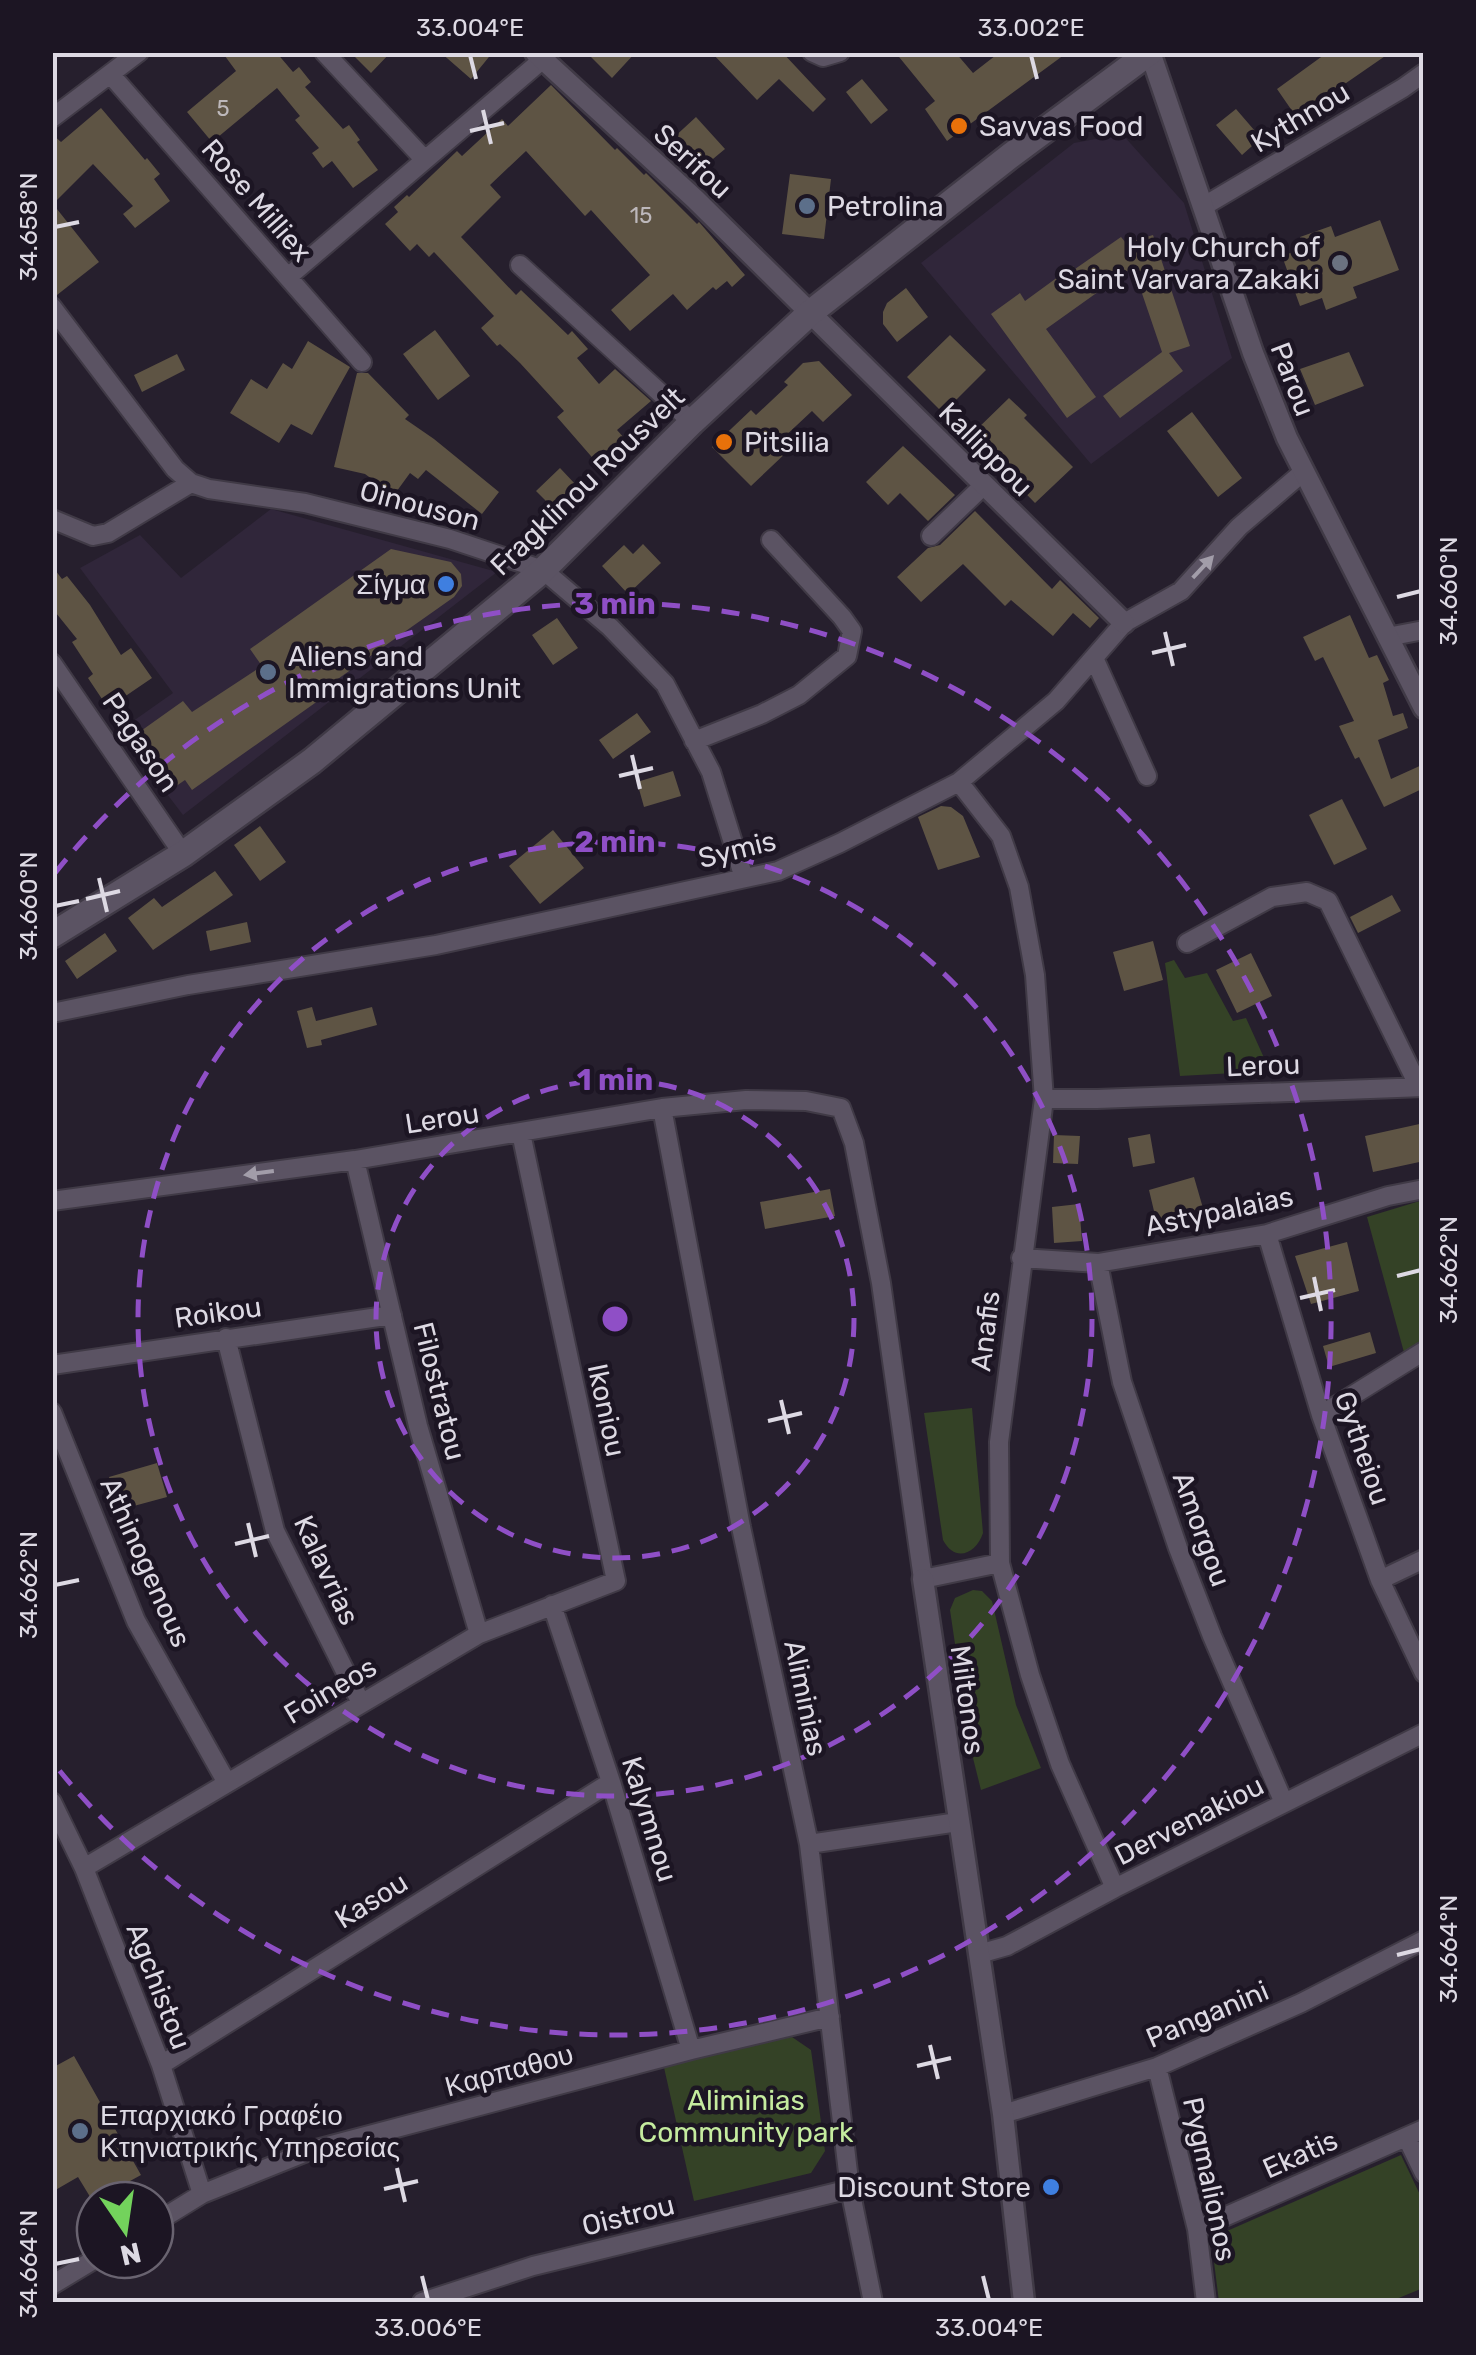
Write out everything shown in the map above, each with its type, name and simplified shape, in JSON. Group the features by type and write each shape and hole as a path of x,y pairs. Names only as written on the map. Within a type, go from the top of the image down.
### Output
{"main road":[{"name":"Fragklinou Rousvelt","path":"52,935 183,854 312,761 543,570 692,422 810,313 1150,52"}],"street":[{"path":"52,118 140,52"},
{"path":"324,52 424,159"},
{"name":"Parou","path":"1150,52 1252,353 1302,473 1424,708"},
{"path":"288,277 539,56"},
{"name":"Serifou","path":"539,56 695,199 810,313"},
{"name":"Kythnou","path":"1204,206 1424,73"},
{"name":"Rose Milliex","path":"111,75 362,362"},
{"path":"520,265 692,422"},
{"path":"52,307 174,469 190,483 108,533 94,536 52,519"},
{"name":"Kallippou","path":"810,313 1124,624"},
{"name":"Symis","path":"54,1012 188,984 436,945 778,871 959,782 1056,701 1124,624 1181,590 1239,527 1302,473"},
{"name":"Oinouson","path":"190,483 305,503 417,530 543,570 610,627 665,684 710,772 744,878"},
{"path":"931,536 984,485"},
{"path":"694,741 799,695 847,656 852,631 771,540"},
{"path":"1387,637 1424,630"},
{"path":"1094,658 1147,776"},
{"name":"Pagason","path":"52,662 183,854"},
{"name":"Anafis","path":"959,782 1002,836 1019,887 1035,976 1044,1098 998,1442 1000,1563 1030,1675 1060,1764 1115,1888"},
{"path":"1187,943 1272,896 1307,892 1328,901 1421,1087"},
{"name":"Lerou","path":"1044,1098 1421,1087"},
{"name":"Lerou","path":"52,1201 356,1160 662,1108 746,1100 806,1101 841,1108"},
{"name":"Aliminias","path":"662,1108 744,1538 809,1844 850,2189 873,2302"},
{"name":"Miltonos","path":"841,1108 854,1143 882,1282 1003,2114 1024,2302"},
{"name":"Ikoniou","path":"521,1133 616,1581"},
{"name":"Filostratou","path":"356,1160 418,1426 479,1634"},
{"name":"Astypalaias","path":"1021,1258 1098,1264 1267,1234 1388,1196 1424,1189"},
{"name":"Gytheiou","path":"1267,1234 1321,1415 1380,1580 1424,1673"},
{"name":"Amorgou","path":"1098,1264 1122,1382 1178,1548 1284,1803"},
{"name":"Roikou","path":"52,1364 392,1315"},
{"name":"Kalavrias","path":"226,1338 275,1531 361,1704"},
{"path":"1321,1415 1424,1351"},
{"name":"Athinogenous","path":"52,1412 136,1621 227,1783"},
{"path":"1380,1580 1424,1559"},
{"path":"923,1578 1000,1563"},
{"name":"Foineos","path":"84,1868 479,1634 616,1581"},
{"name":"Kalymnou","path":"552,1605 611,1782 691,2050"},
{"name":"Dervenakiou","path":"979,1954 1007,1946 1424,1732"},
{"name":"Kasou","path":"161,2065 611,1782"},
{"name":"Agchistou","path":"52,1802 84,1868 161,2065 202,2194"},
{"path":"809,1844 958,1822"},
{"name":"Panganini","path":"1003,2114 1157,2067 1301,2003 1424,1940"},
{"name":"Καρπαθου","path":"175,2211 202,2194 309,2151 830,2017"},
{"name":"Pygmalionos","path":"1157,2067 1197,2229 1206,2302"},
{"path":"1415,2133 1424,2173"},
{"name":"Ekatis","path":"1197,2229 1415,2133"},
{"name":"Oistrou","path":"422,2302 533,2266 850,2189"},
{"path":"52,2285 75,2271"}],"shaded area":[{"path":"1122,134 1184,203 1232,358 1091,464 921,263 1074,143"},
{"path":"271,509 497,572 183,815 119,731 173,693 80,568 140,535 181,578"}],"green space":[{"path":"1174,960 1185,978 1207,973 1233,1021 1246,1018 1270,1071 1180,1076 1165,963"},
{"path":"1423,1200 1423,1343 1405,1356 1367,1217"},
{"path":"972,1408 983,1533 970,1551 959,1553 953,1552 943,1540 924,1413"},
{"path":"973,1590 982,1591 992,1601 1016,1705 1041,1768 981,1790 970,1746 950,1610 955,1598"},
{"name":"Aliminias Community park","path":"792,2037 811,2050 825,2151 811,2173 694,2201 663,2063"},
{"path":"1401,2155 1423,2201 1423,2288 1389,2302 1219,2302 1211,2238"}],"building":[{"path":"222,52 276,52 293,72 299,67 311,82 305,87 343,129 349,125 378,170 353,188 332,161 323,168 312,153 319,148 295,120 300,116 277,88 212,142 187,112 236,71"},
{"path":"350,52 391,52 371,73"},
{"path":"440,52 493,52 471,79"},
{"path":"586,52 636,52 612,78"},
{"path":"711,52 782,52 826,99 813,112 779,79 757,100"},
{"path":"895,52 955,52 973,73 1000,52 1068,52 947,141 925,109 935,101"},
{"path":"1328,52 1391,52 1297,118 1277,89"},
{"path":"862,79 888,110 871,124 846,92"},
{"path":"551,85 615,150 699,222 745,275 732,287 727,281 716,290 713,287 687,310 673,294 630,331 611,310 650,275 591,210 585,216 526,151 490,185 501,197 461,237 516,295 521,290 568,335 572,331 588,349 577,358 599,384 615,369 651,401 617,430 625,439 597,463 557,417 564,411 481,328 494,316 434,252 429,257 417,244 410,251 385,224 398,212 394,207 457,151 462,156 502,119 508,126"},
{"path":"101,108 160,174 154,179 170,201 135,228 123,214 133,206 93,164 53,204 99,262 52,295 52,134 61,142"},
{"path":"1236,109 1261,138 1242,155 1216,125"},
{"path":"696,117 725,149 696,173 671,140"},
{"name":"Petrolina","path":"790,174 831,179 824,239 782,234"},
{"name":"Holy Church of Saint Varvara Zakaki","path":"1380,220 1399,270 1353,287 1357,298 1326,310 1322,298 1300,306 1282,256 1304,248 1300,237 1331,226 1335,237"},
{"path":"1153,235 1190,346 1169,353 1183,371 1120,418 1103,396 1162,352 1133,267 1046,329 1096,397 1067,418 991,314 1020,293 1025,301 1121,237 1126,243"},
{"path":"906,288 928,317 897,342 883,324 883,312 887,303"},
{"path":"435,330 470,376 438,400 403,354"},
{"path":"950,335 986,370 943,413 907,377"},
{"path":"308,341 350,367 312,435 291,424 279,443 230,413 251,379 267,389 283,363 292,369"},
{"path":"1349,352 1364,386 1315,405 1300,369"},
{"path":"177,354 185,370 142,392 134,375"},
{"path":"819,361 852,395 823,422 812,411 781,440 790,449 751,486 712,447 751,410 756,415 788,385 784,382 803,363"},
{"path":"357,373 368,373 409,415 405,419 499,492 482,514 426,470 418,479 410,473 394,495 365,474 334,467"},
{"path":"1009,398 1073,467 1035,503 972,434"},
{"path":"1192,412 1242,478 1218,497 1167,431"},
{"path":"903,446 955,495 928,521 900,493 888,505 866,482"},
{"path":"560,468 576,485 553,508 536,491"},
{"path":"975,511 1052,589 1060,580 1099,618 1090,628 1073,613 1053,636 1011,600 1005,606 963,564 921,602 897,577 928,548 940,545"},
{"path":"643,544 661,563 628,594 602,566 624,545 633,554"},
{"path":"391,549 451,562 461,574 462,586 454,597 335,681 339,686 192,790 185,780 169,791 131,738 183,701 192,712 262,666 250,649"},
{"path":"52,566 62,579 67,576 90,605 121,655 131,648 152,678 108,708 88,678 93,674 72,642 77,639 52,608"},
{"path":"1350,615 1369,658 1377,655 1389,680 1383,683 1393,716 1403,713 1408,728 1378,740 1391,779 1424,764 1424,788 1384,807 1339,726 1354,721 1323,657 1315,661 1303,637"},
{"path":"557,618 578,648 553,665 532,635"},
{"path":"637,713 651,732 613,759 599,740"},
{"path":"673,771 681,796 644,807 637,782"},
{"path":"1342,799 1367,849 1334,865 1309,815"},
{"path":"941,806 951,807 963,816 980,857 938,870 918,817"},
{"path":"260,826 286,862 260,881 234,845"},
{"path":"553,830 584,868 540,904 509,866"},
{"path":"215,871 233,895 153,950 128,918 154,898 162,907"},
{"path":"1392,895 1401,911 1358,933 1350,917"},
{"path":"247,922 251,942 210,951 206,931"},
{"path":"105,933 117,951 77,979 65,961"},
{"path":"1153,941 1163,980 1124,991 1113,952"},
{"path":"1251,953 1272,996 1237,1013 1216,970"},
{"path":"312,1007 316,1021 372,1007 377,1025 321,1040 322,1045 307,1048 297,1011"},
{"path":"1424,1123 1424,1161 1373,1172 1365,1136"},
{"path":"1150,1134 1155,1163 1133,1167 1128,1138"},
{"path":"1054,1135 1080,1136 1078,1164 1053,1163"},
{"path":"1194,1177 1207,1222 1159,1232 1149,1190"},
{"path":"830,1189 835,1216 765,1229 760,1202"},
{"path":"1079,1204 1082,1241 1054,1243 1052,1207"},
{"path":"1347,1242 1359,1291 1311,1304 1295,1256"},
{"path":"1370,1332 1376,1353 1329,1367 1323,1346"},
{"path":"157,1463 167,1497 119,1510 109,1477"},
{"path":"74,2056 141,2175 132,2180 78,2177 52,2192 52,2068"}],"place":[{"name":"Savvas Food","path":"959,126"},
{"name":"Petrolina","path":"807,206"},
{"name":"Holy Church of Saint Varvara Zakaki","path":"1340,263"},
{"name":"Pitsilia","path":"724,442"},
{"name":"Σίγμα","path":"446,584"},
{"name":"Aliens and Immigrations Unit","path":"268,672"},
{"name":"Επαρχιακό Γραφέιο Κτηνιατρικής Υπηρεσίας","path":"80,2131"},
{"name":"Discount Store","path":"1051,2187"}]}
